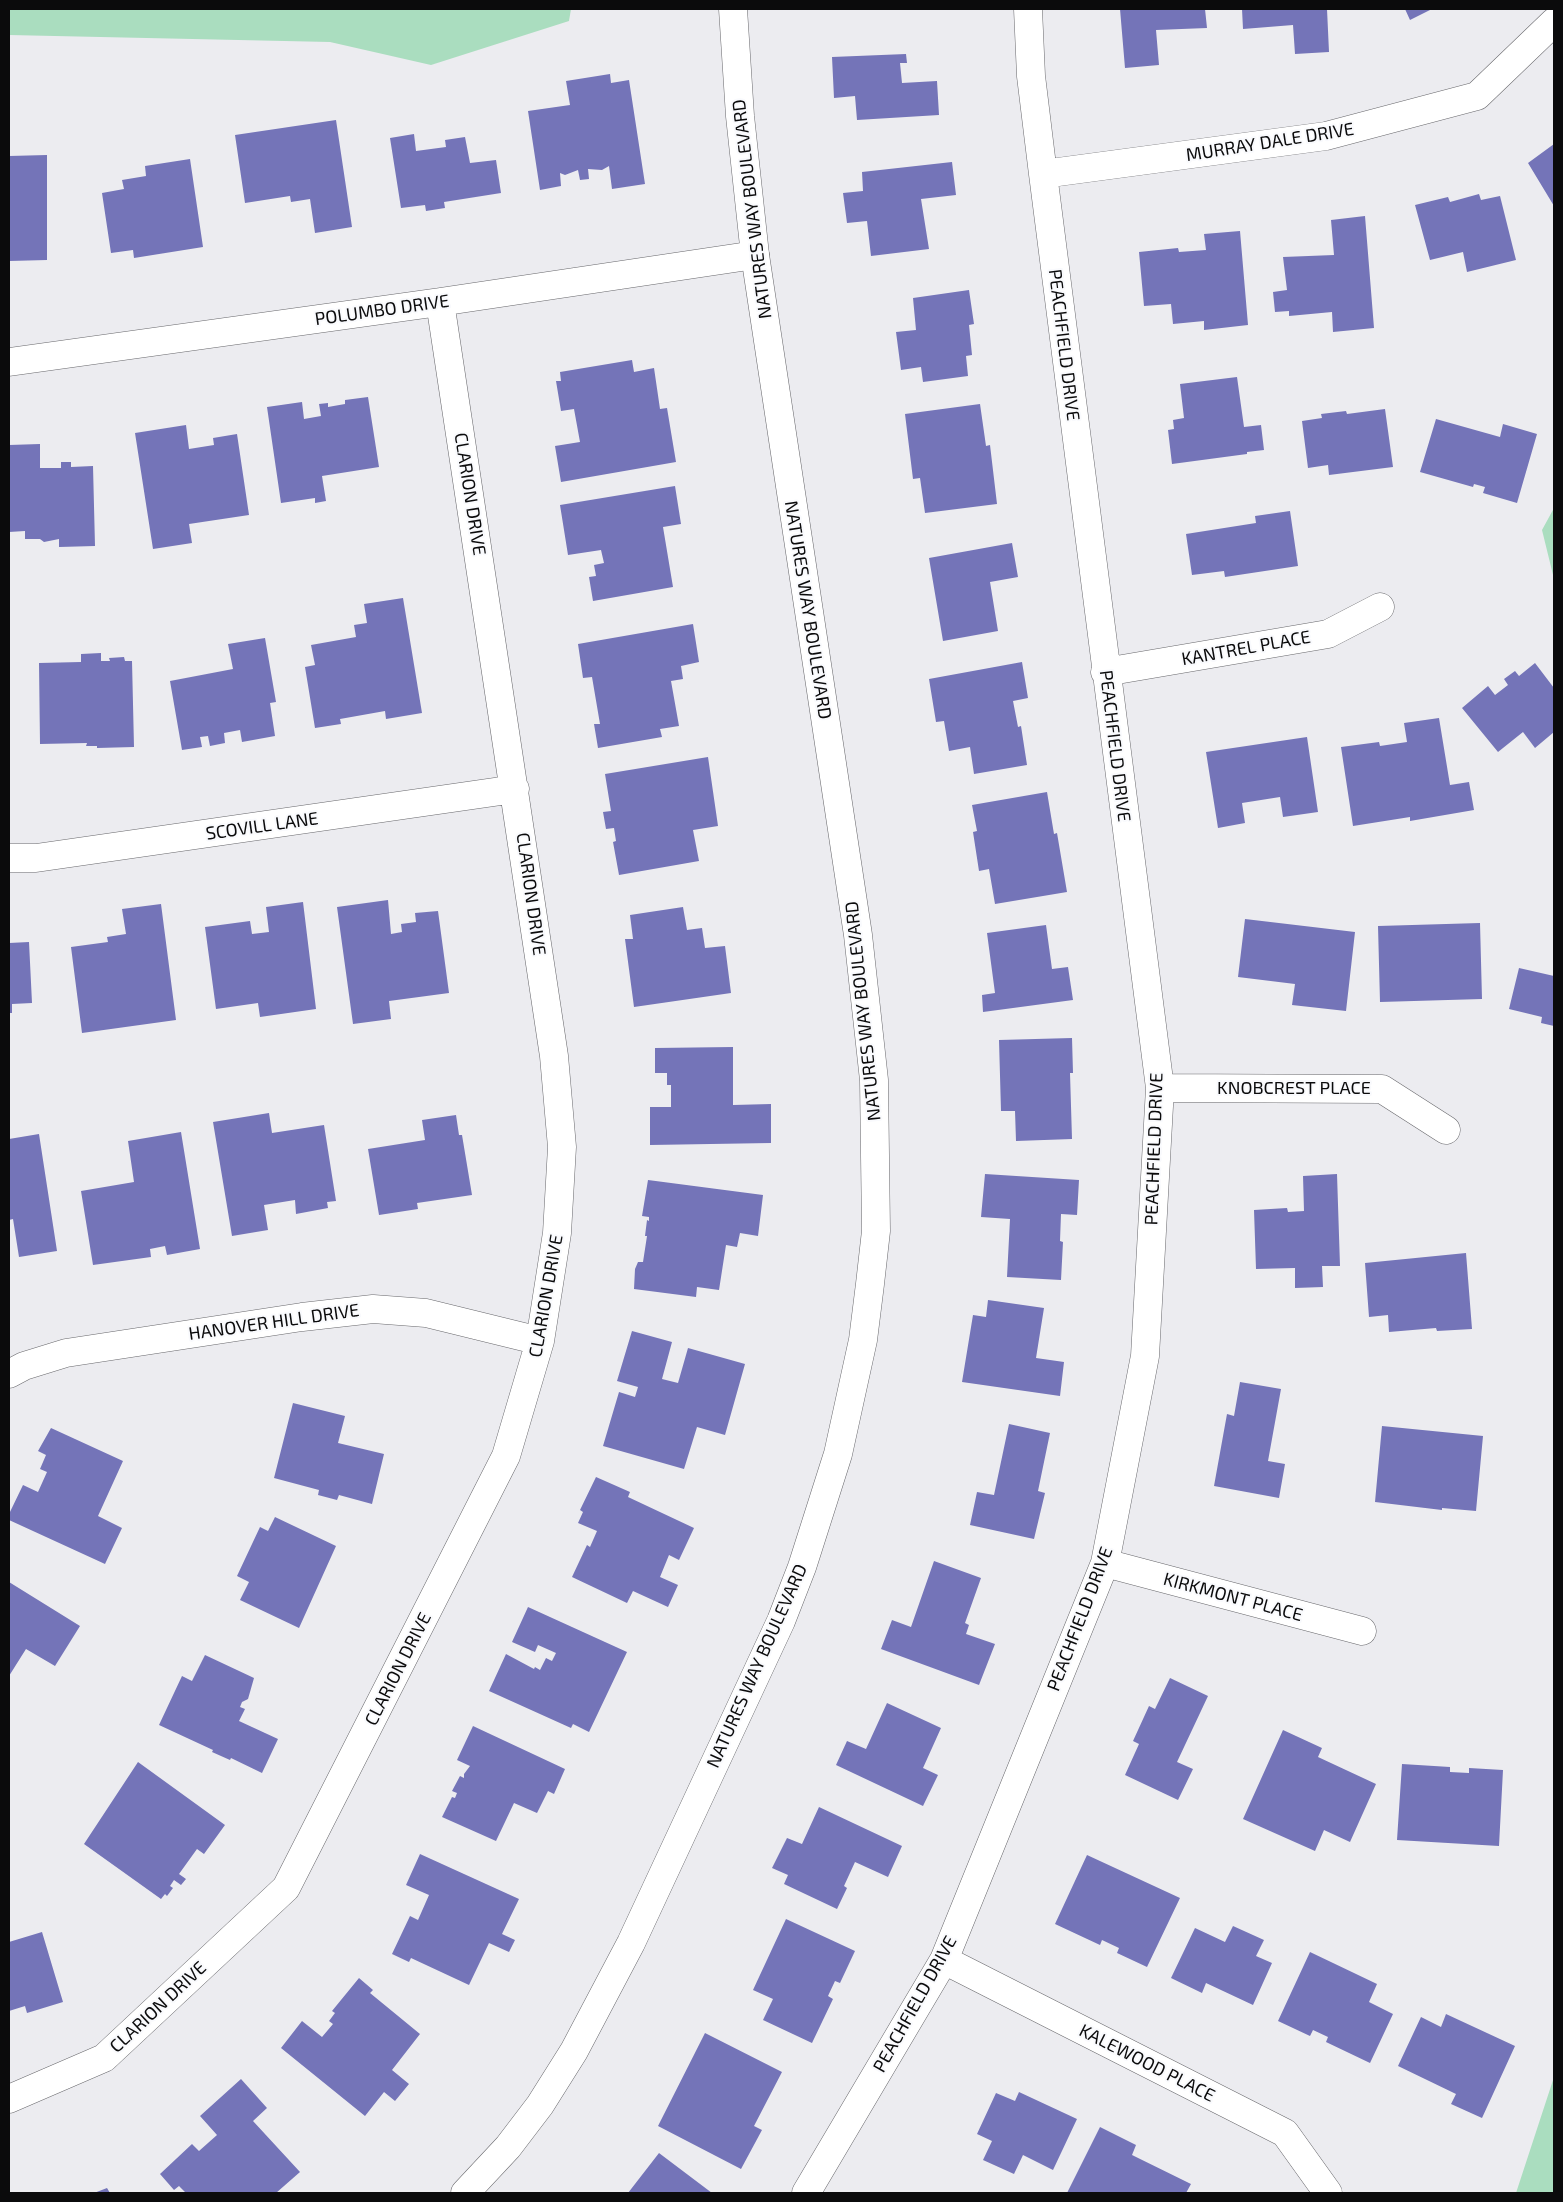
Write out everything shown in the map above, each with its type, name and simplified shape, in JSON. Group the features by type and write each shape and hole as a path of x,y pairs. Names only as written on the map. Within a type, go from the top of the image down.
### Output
{"street":[{"name":"NATURES WAY BOULEVARD","path":"465,2193 508,2147 540,2105 574,2051 631,1943 781,1622 821,1512 850,1406 863,1340 876,1232 874,1080 858,935 755,255 740,116 733,9"},
{"name":"PEACHFIELD DRIVE","path":"806,2193 944,1960 1105,1563 1146,1356 1160,1088 1105,672 1031,76 1028,9"},
{"name":"MURRAY DALE DRIVE","path":"1043,174 1326,136 1477,96 1554,22"},
{"name":"POLUMBO DRIVE","path":"9,362 440,302 755,255"},
{"name":"CLARION DRIVE","path":"9,2099 104,2058 286,1888 506,1456 540,1341 558,1233 562,1147 554,1056 516,789 440,302"},
{"name":"KANTREL PLACE","path":"1105,672 1328,634 1380,607"},
{"name":"SCOVILL LANE","path":"9,858 36,858 516,789"},
{"name":"KNOBCREST PLACE","path":"1160,1088 1382,1089 1446,1130"},
{"name":"HANOVER HILL DRIVE","path":"9,1374 24,1366 66,1353 302,1316 373,1309 426,1312 540,1341"},
{"name":"KIRKMONT PLACE","path":"1105,1563 1362,1631"},
{"name":"KALEWOOD PLACE","path":"944,1960 1285,2133 1328,2193"}],"green space":[{"path":"9,9 571,9 569,21 431,65 330,42 9,35"},
{"path":"1554,508 1554,579 1542,530"},
{"path":"1554,2077 1554,2193 1516,2193"}],"building":[{"path":"1120,9 1205,9 1207,28 1156,30 1159,65 1125,68"},
{"path":"1242,9 1327,9 1329,52 1295,54 1293,25 1243,29"},
{"path":"1405,9 1432,9 1410,20"},
{"path":"906,54 907,63 900,63 902,83 937,81 939,115 857,120 855,96 834,98 832,57"},
{"path":"610,74 611,83 629,80 645,184 612,189 609,166 602,170 588,169 589,179 580,180 578,170 565,175 560,173 561,186 540,190 528,111 570,105 566,81"},
{"path":"336,120 352,227 315,233 310,199 291,202 290,196 245,203 235,135"},
{"path":"414,134 416,151 446,147 445,140 465,137 470,163 496,160 501,193 444,202 445,208 426,211 425,205 401,208 390,138"},
{"path":"1554,144 1554,206 1528,163"},
{"path":"47,155 47,260 9,261 9,156"},
{"path":"190,159 203,247 134,258 133,250 111,253 102,193 124,189 122,180 146,176 145,166"},
{"path":"952,162 956,195 921,199 929,249 871,256 867,221 847,223 843,193 863,191 862,172"},
{"path":"1479,194 1481,200 1500,196 1516,260 1467,272 1463,252 1430,260 1415,205 1448,197 1450,202"},
{"path":"1365,216 1374,328 1333,332 1332,312 1289,316 1289,311 1275,312 1273,292 1287,290 1283,257 1334,255 1331,220"},
{"path":"1240,231 1248,325 1204,330 1204,321 1173,324 1171,304 1144,306 1139,252 1178,248 1179,252 1206,250 1204,234"},
{"path":"969,290 974,324 969,325 972,355 966,356 968,376 923,382 921,367 901,370 896,332 916,330 913,298"},
{"path":"632,360 634,372 654,368 660,409 667,408 676,462 561,482 555,446 580,442 574,409 561,411 556,381 561,381 560,372"},
{"path":"1237,377 1244,427 1261,425 1264,450 1172,464 1168,430 1174,429 1173,420 1184,418 1180,384"},
{"path":"368,397 379,467 322,476 326,501 315,503 315,498 281,503 267,407 302,402 304,419 321,416 319,404 328,403 328,407 345,404 345,400"},
{"path":"980,404 986,446 990,445 997,504 925,513 920,478 913,479 905,414"},
{"path":"1385,409 1393,467 1329,475 1328,465 1308,468 1302,421 1322,418 1321,414 1346,411 1347,414"},
{"path":"1436,419 1500,437 1503,424 1537,434 1517,503 1483,493 1485,487 1474,484 1473,487 1420,472"},
{"path":"186,425 189,449 214,445 213,438 237,434 249,515 189,524 192,543 153,549 135,433"},
{"path":"40,444 40,468 61,468 61,462 71,462 71,467 93,466 95,546 59,547 59,539 44,542 40,539 25,539 25,531 9,532 9,445"},
{"path":"675,486 681,524 663,527 673,587 593,601 589,577 596,576 594,565 604,563 601,550 568,555 560,505"},
{"path":"1290,511 1298,566 1225,577 1224,571 1192,575 1186,534 1256,523 1255,516"},
{"path":"1012,543 1018,577 990,582 998,631 943,641 929,558"},
{"path":"403,598 422,713 386,719 385,711 340,719 341,724 315,728 305,667 315,665 311,645 356,637 354,625 367,623 364,604"},
{"path":"693,624 699,662 681,666 683,679 671,681 679,726 660,729 662,737 598,748 594,724 600,724 592,677 583,678 578,644"},
{"path":"265,638 276,702 270,703 275,736 242,742 240,730 224,733 225,743 210,746 208,736 200,737 202,747 182,750 170,681 233,669 228,644"},
{"path":"101,653 101,661 110,661 109,658 124,657 125,661 132,661 134,747 97,748 97,746 86,746 87,743 40,744 39,663 81,662 81,654"},
{"path":"1022,662 1028,698 1013,701 1018,727 1021,726 1027,765 974,774 970,747 949,751 944,721 936,722 929,679"},
{"path":"1535,663 1554,688 1554,732 1535,748 1523,732 1498,752 1462,708 1488,686 1495,695 1508,685 1504,679 1515,671 1519,676"},
{"path":"1439,718 1450,785 1469,782 1474,810 1410,821 1410,817 1353,826 1341,747 1379,742 1380,746 1407,742 1404,723"},
{"path":"1307,737 1318,812 1283,817 1280,797 1242,803 1245,823 1218,828 1206,752"},
{"path":"708,757 718,826 693,830 699,861 619,875 613,842 616,841 614,828 606,829 603,812 611,811 605,774"},
{"path":"1047,792 1054,834 1057,833 1067,892 995,904 989,869 979,871 973,832 977,831 972,805"},
{"path":"388,900 391,934 402,932 401,924 416,922 415,913 438,911 449,993 389,1001 391,1019 353,1024 337,907"},
{"path":"303,902 316,1009 260,1017 258,1003 216,1009 205,927 250,921 252,934 269,932 266,907"},
{"path":"161,904 176,1020 82,1033 71,947 108,942 107,937 126,934 122,909"},
{"path":"683,907 687,930 702,928 705,948 725,946 731,993 634,1007 625,939 633,939 630,915"},
{"path":"1245,919 1355,932 1346,1011 1292,1005 1295,984 1238,977"},
{"path":"1480,923 1482,999 1380,1002 1378,926"},
{"path":"1046,925 1052,969 1068,967 1073,1000 983,1012 982,995 995,993 987,933"},
{"path":"29,942 32,1003 12,1004 12,1013 9,1013 9,943"},
{"path":"1519,968 1554,976 1554,1026 1541,1023 1542,1017 1509,1009"},
{"path":"1072,1038 1073,1073 1070,1073 1072,1139 1016,1141 1015,1111 1001,1111 999,1040"},
{"path":"733,1047 733,1105 771,1104 771,1143 650,1145 650,1107 671,1107 671,1085 667,1085 667,1073 655,1073 655,1048"},
{"path":"269,1113 272,1133 324,1125 336,1201 327,1202 328,1208 296,1214 295,1200 264,1205 268,1230 232,1236 213,1122"},
{"path":"456,1115 459,1135 462,1135 472,1195 417,1203 418,1209 379,1215 368,1149 425,1140 422,1120"},
{"path":"181,1132 200,1249 167,1255 165,1246 150,1249 151,1257 93,1265 81,1191 134,1182 128,1141"},
{"path":"39,1134 57,1251 19,1257 13,1219 9,1220 9,1139"},
{"path":"985,1174 1079,1180 1077,1215 1061,1214 1060,1241 1063,1242 1061,1280 1007,1277 1010,1219 981,1217"},
{"path":"1337,1174 1340,1266 1322,1266 1323,1287 1295,1288 1295,1268 1256,1269 1254,1210 1287,1208 1288,1212 1304,1211 1303,1176"},
{"path":"648,1180 763,1195 758,1236 740,1233 737,1247 726,1245 719,1290 697,1287 696,1297 634,1289 635,1269 638,1262 643,1262 647,1236 645,1236 647,1220 649,1221 649,1217 642,1216"},
{"path":"1466,1253 1472,1329 1437,1331 1436,1328 1389,1332 1388,1315 1369,1317 1365,1263"},
{"path":"988,1300 1044,1308 1036,1358 1064,1362 1060,1396 962,1382 973,1315 986,1317"},
{"path":"632,1331 672,1342 662,1379 678,1383 688,1348 745,1364 725,1435 697,1427 684,1469 603,1446 619,1392 635,1397 638,1387 617,1381"},
{"path":"1240,1382 1281,1389 1268,1461 1285,1464 1279,1498 1214,1486 1227,1414 1234,1416"},
{"path":"293,1403 345,1416 338,1443 384,1454 372,1504 339,1495 337,1500 318,1495 319,1490 274,1478"},
{"path":"1009,1424 1050,1433 1038,1491 1045,1493 1034,1539 970,1525 977,1492 994,1495"},
{"path":"1382,1426 1483,1436 1476,1511 1442,1508 1442,1510 1375,1502"},
{"path":"51,1428 123,1461 98,1516 122,1528 105,1564 9,1520 9,1514 23,1485 38,1492 47,1472 40,1469 46,1455 38,1451"},
{"path":"596,1477 630,1492 628,1497 694,1528 679,1560 669,1555 660,1577 678,1585 668,1607 633,1591 627,1603 572,1577 587,1545 590,1547 597,1531 578,1523 583,1512 580,1510"},
{"path":"275,1517 336,1546 299,1628 240,1600 249,1582 237,1576 260,1527 268,1531"},
{"path":"934,1561 981,1578 965,1623 969,1625 966,1634 995,1644 979,1685 881,1649 892,1620 911,1627"},
{"path":"9,1582 80,1626 55,1666 26,1649 9,1676"},
{"path":"528,1607 627,1652 589,1732 573,1724 571,1728 489,1691 506,1654 534,1669 535,1667 540,1670 546,1658 552,1661 556,1653 538,1645 535,1652 512,1642"},
{"path":"205,1655 254,1678 248,1699 242,1702 240,1707 245,1709 239,1721 278,1739 262,1773 231,1758 230,1760 212,1752 213,1750 159,1725 182,1676 192,1681"},
{"path":"1170,1678 1208,1696 1177,1762 1193,1769 1178,1800 1125,1775 1139,1744 1133,1741 1149,1706 1155,1709"},
{"path":"887,1703 941,1728 923,1768 938,1775 923,1806 836,1765 847,1741 866,1749"},
{"path":"473,1726 565,1769 554,1794 548,1791 537,1813 514,1803 496,1841 442,1817 452,1797 455,1798 457,1793 452,1791 460,1776 464,1778 464,1774 470,1766 457,1760"},
{"path":"1283,1730 1322,1748 1318,1757 1376,1784 1350,1842 1324,1830 1315,1851 1243,1819"},
{"path":"138,1762 225,1825 204,1854 197,1849 179,1874 186,1879 181,1885 174,1880 170,1886 173,1888 167,1896 165,1894 161,1899 84,1844"},
{"path":"1402,1764 1450,1767 1450,1772 1469,1773 1469,1768 1503,1770 1499,1846 1397,1840"},
{"path":"819,1807 902,1846 888,1877 855,1862 844,1886 847,1888 837,1909 784,1884 788,1875 772,1868 787,1838 802,1844"},
{"path":"420,1854 519,1899 502,1934 515,1940 509,1952 489,1943 469,1985 411,1958 409,1962 392,1954 410,1916 418,1920 429,1895 406,1885"},
{"path":"1087,1855 1180,1898 1147,1967 1117,1953 1119,1948 1102,1940 1100,1945 1055,1924"},
{"path":"786,1919 855,1951 840,1983 835,1981 828,1996 833,1999 812,2043 763,2020 773,1999 753,1990"},
{"path":"1233,1926 1264,1940 1256,1956 1272,1963 1253,2005 1206,1983 1202,1993 1171,1978 1195,1928 1225,1942"},
{"path":"42,1932 63,2002 27,2013 25,2006 9,2011 9,1942"},
{"path":"1310,1952 1377,1984 1369,2002 1393,2014 1370,2063 1326,2042 1328,2037 1313,2030 1310,2036 1278,2021"},
{"path":"359,1978 373,1990 370,1993 420,2034 392,2070 409,2084 395,2101 384,2092 365,2116 281,2048 302,2021 322,2037 333,2024 329,2021 335,2013 332,2011"},
{"path":"1446,2014 1515,2046 1482,2118 1451,2104 1456,2094 1398,2066 1421,2017 1441,2027"},
{"path":"705,2033 782,2072 754,2126 762,2130 741,2169 658,2126"},
{"path":"241,2079 267,2108 253,2121 300,2172 276,2193 186,2193 179,2186 174,2190 160,2174 192,2144 199,2151 217,2135 200,2116"},
{"path":"1019,2092 1077,2119 1053,2170 1023,2155 1014,2174 983,2160 992,2141 977,2134 996,2093 1015,2101"},
{"path":"1100,2127 1136,2145 1132,2155 1191,2184 1186,2193 1067,2193"},
{"path":"659,2153 712,2193 628,2193"},
{"path":"107,2188 110,2193 94,2193"}]}
